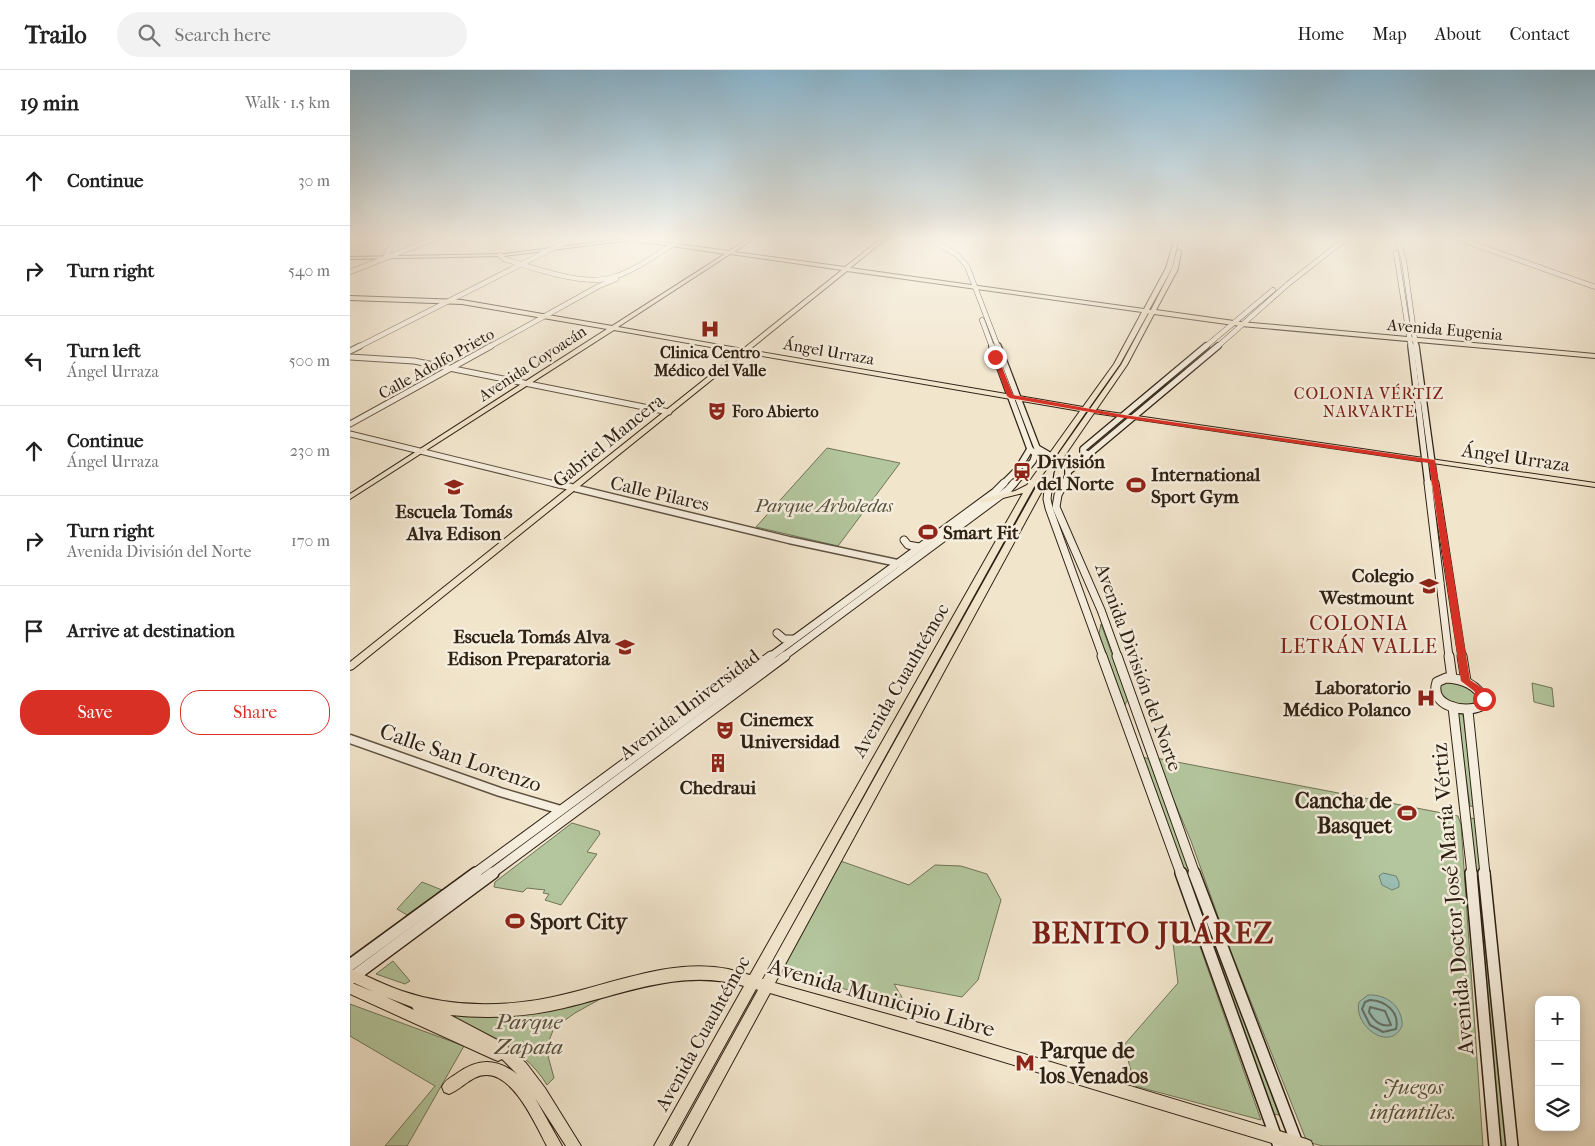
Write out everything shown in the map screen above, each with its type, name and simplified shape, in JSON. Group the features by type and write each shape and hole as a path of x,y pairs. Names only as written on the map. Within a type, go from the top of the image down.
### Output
{"main road":[{"name":"Avenida Coyoacán","path":"350,497 676,287"},
{"name":"Gabriel Mancera","path":"350,667 823,287"},
{"path":"973,287 997,362 1014,397"},
{"path":"973,287 1035,451 1052,461 1068,466 1069,471 1286,287"},
{"name":"Avenida Eugenia","path":"975,287 1241,324 1595,356"},
{"name":"Avenida Cuauhtémoc","path":"661,1146 1030,487 1052,461 1087,411 1124,365 1160,287"},
{"name":"Avenida Cuauhtémoc","path":"1149,312 1164,287"},
{"path":"1088,454 1083,449 1124,417 1232,323 1278,287"},
{"path":"1404,287 1466,681"},
{"path":"1407,287 1423,460 1452,678"},
{"name":"Ángel Urraza","path":"350,298 449,300 1133,418"},
{"path":"1239,311 1248,311"},
{"path":"989,361 997,362"},
{"path":"1133,418 1423,460"},
{"name":"Avenida Universidad","path":"351,977 561,810 793,639 996,499 1014,484 1035,451"},
{"name":"Avenida Universidad","path":"351,977 901,564 919,547 983,501 1009,479 1035,451"},
{"name":"Ángel Urraza","path":"1423,460 1595,485"},
{"name":"Avenida Cuauhtémoc","path":"679,1146 1052,461"},
{"name":"Avenida División del Norte","path":"1052,461 1047,499 1049,508 1277,1141"},
{"name":"Avenida División del Norte","path":"1069,471 1057,491 1056,507 1101,610 1163,788 1300,1145"},
{"path":"983,501 1024,491 1030,487"},
{"path":"904,540 908,545 919,547"},
{"path":"777,633 784,640 793,639"},
{"path":"1452,678 1466,681 1478,689 1484,699 1481,706 1468,711 1453,707 1442,700 1435,688 1441,680 1452,678"},
{"name":"Avenida Doctor José María Vértiz","path":"1453,707 1466,810 1495,1146"},
{"name":"Avenida Doctor José María Vértiz","path":"1468,711 1512,1146"},
{"name":"Avenida Municipio Libre","path":"351,977 409,1000 451,1009 508,1010 562,1002 662,975 706,973 753,982 941,1036 1277,1141 1300,1145"},
{"path":"351,977 512,1068 534,1084 574,1146"},
{"path":"409,1000 446,1022 498,1048 512,1068 519,1086 555,1146"},
{"path":"449,1087 465,1074 477,1069 512,1068"}],"street":[{"path":"351,354 475,287"},
{"name":"Calle Adolfo Prieto","path":"350,424 596,287"},
{"path":"351,354 410,360 669,412"},
{"name":"Calle Pilares","path":"350,434 790,540 901,564"},
{"name":"Calle San Lorenzo","path":"350,739 500,792 561,810"}],"green space":[{"name":"Parque Arboledas","path":"827,448 900,463 838,546 756,527"},
{"path":"1101,624 1128,699 1125,705 1099,634"},
{"path":"1447,681 1466,684 1478,696 1477,703 1462,706 1449,701 1441,694 1440,686"},
{"path":"1532,683 1552,688 1554,707 1534,702"},
{"path":"1457,713 1463,715 1475,807 1470,806"},
{"path":"1143,757 1149,759 1279,1115 1273,1114"},
{"name":"Juegos infantiles.","path":"1156,758 1458,816 1461,825 1483,1146 1323,1146 1307,1142 1229,947 1191,841"},
{"path":"1470,818 1477,819 1507,1146 1501,1146"},
{"path":"572,823 599,831 600,834 587,852 597,854 561,905 545,900 549,894 543,893 545,890 527,888 523,892 494,887 495,882"},
{"path":"832,858 909,885 935,865 961,866 987,874 1001,900 978,980 962,997 894,984 906,1004 775,972"},
{"path":"422,882 442,890 407,915 397,909"},
{"path":"1198,941 1261,1120 1135,1086 1124,1045 1178,983 1173,943"},
{"path":"393,961 410,981 405,984 376,974"},
{"name":"Parque Zapata","path":"613,992 575,1013 554,1028 550,1038 548,1056 554,1078 547,1085 526,1059 513,1050 486,1035 440,1016 517,1013"},
{"path":"350,1004 464,1046 407,1146 385,1146 435,1086 350,1036"}],"water":[{"path":"1383,873 1396,876 1399,887 1392,890 1382,885 1379,876"},
{"path":"1368,995 1387,999 1397,1008 1402,1019 1402,1026 1396,1034 1382,1037 1367,1027 1359,1011 1359,1002"}],"place":[{"name":"Clinica Centro Médico del Valle","path":"710,329"},
{"name":"Foro Abierto","path":"717,411"},
{"name":"División del Norte","path":"1022,472"},
{"name":"International Sport Gym","path":"1136,485"},
{"name":"Escuela Tomás Alva Edison","path":"454,487"},
{"name":"Smart Fit","path":"928,532"},
{"name":"Colegio Westmount","path":"1429,586"},
{"name":"Escuela Tomás Alva Edison Preparatoria","path":"625,647"},
{"name":"Laboratorio Médico Polanco","path":"1426,698"},
{"name":"Cinemex Universidad","path":"725,730"},
{"name":"Chedraui","path":"718,763"},
{"name":"Cancha de Basquet","path":"1407,813"},
{"name":"Sport City","path":"515,921"},
{"name":"Parque de los Venados","path":"1025,1063"}],"district":[{"name":"COLONIA VÉRTIZ NARVARTE","path":"1369,402"},
{"name":"COLONIA LETRÁN VALLE","path":"1359,634"},
{"name":"BENITO JUÁREZ","path":"1153,933"}],"route":[{"path":"995,357 1010,396 1124,417 1432,461 1440,523 1466,681 1478,689 1484,699"}]}
